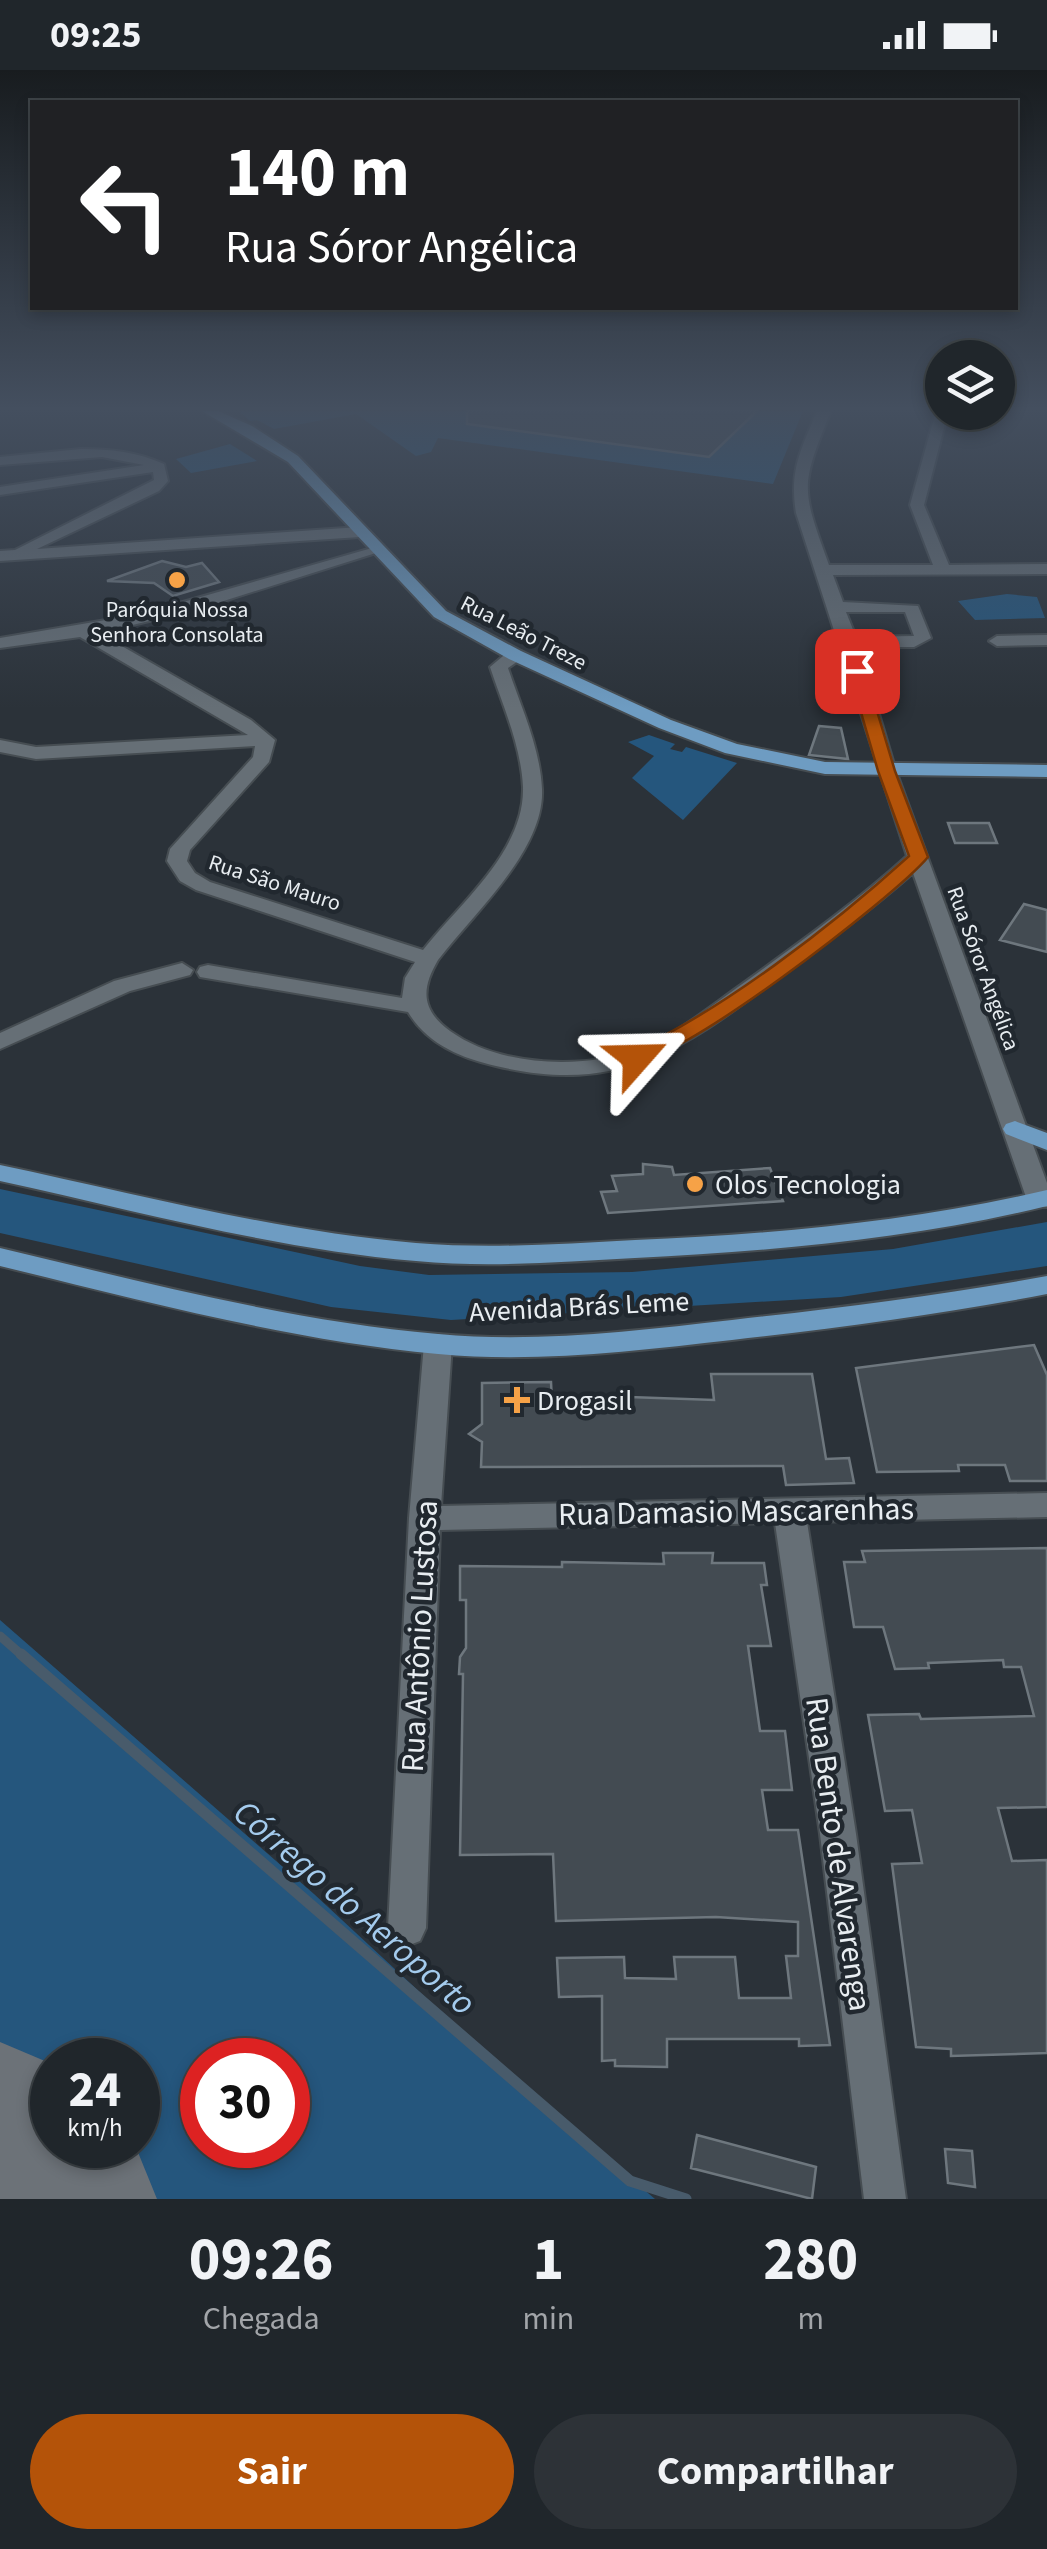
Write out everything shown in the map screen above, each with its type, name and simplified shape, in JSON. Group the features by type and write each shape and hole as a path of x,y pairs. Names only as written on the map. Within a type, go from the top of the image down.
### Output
{"main road":[{"name":"Rua Leão Treze","path":"340,510 440,614 515,655 664,724 732,748 825,768 1047,772"},
{"path":"1014,1129 1047,1142"},
{"name":"Avenida Brás Leme","path":"0,1173 310,1238 452,1254 547,1256 820,1238 968,1217 1043,1199"},
{"name":"Avenida Brás Leme","path":"0,1257 328,1328 438,1344 526,1347 663,1338 938,1306 1047,1285"}],"street":[{"path":"5,556 105,510"},
{"name":"Rua Sóror Angélica","path":"802,510 849,642 886,771 1014,1129 1043,1199"},
{"path":"918,510 943,570"},
{"path":"5,556 360,532"},
{"path":"0,643 86,633 159,616 374,549"},
{"path":"823,570 1047,569"},
{"path":"836,607 908,607 923,638 914,642 849,642"},
{"path":"86,633 266,740"},
{"path":"997,642 1047,640"},
{"path":"515,655 499,667 530,771 532,805 528,824 511,856 428,958 413,987 418,1007 431,1027 447,1040 502,1060 560,1067 612,1064 637,1058 681,1037 792,959 878,894 918,857"},
{"path":"0,746 30,753 64,753 266,740"},
{"name":"Rua São Mauro","path":"266,740 262,758 180,848 179,868 204,886 428,958"},
{"path":"0,1042 138,980 182,970 188,962 200,960 211,965 208,972 418,1007"},
{"name":"Rua Antônio Lustosa","path":"408,1928 425,1518 438,1344"},
{"name":"Rua Damasio Mascarenhas","path":"425,1518 1047,1506"},
{"name":"Rua Bento de Alvarenga","path":"789,1509 838,1834 884,2199"}],"shaded area":[{"path":"1007,594 1037,597 1045,618 975,620 958,601"},
{"path":"649,735 675,744 670,749 682,752 686,747 737,763 683,820 632,778 654,756 628,742"},
{"path":"0,1189 360,1266 429,1275 632,1272 893,1249 1047,1222 1047,1266 841,1297 451,1320 331,1307 0,1233"},
{"path":"0,1620 314,1894 507,2073 655,2199 8,2199 0,2191"}],"building":[{"name":"Paróquia Nossa Senhora Consolata","path":"162,561 186,567 202,563 219,582 173,596 154,583 107,581"},
{"path":"819,726 841,728 848,759 809,755"},
{"path":"948,823 989,823 997,843 955,843"},
{"path":"1024,904 1047,910 1047,952 1000,940"},
{"name":"Olos Tecnologia","path":"643,1164 672,1167 674,1175 770,1168 783,1201 608,1213 601,1192 617,1191 612,1176 643,1174"},
{"path":"1034,1345 1047,1375 1047,1481 1010,1481 1005,1465 958,1465 959,1471 877,1472 856,1368"},
{"path":"711,1374 812,1374 826,1459 849,1458 854,1483 786,1485 783,1466 481,1467 482,1442 469,1434 482,1424 482,1383 551,1382 552,1402 629,1397 714,1400"},
{"path":"1047,1548 1047,1807 998,1808 1012,1861 1047,1860 1047,2053 951,2056 951,2049 916,2047 892,1864 922,1863 912,1810 885,1811 868,1715 919,1714 921,1719 1034,1716 1021,1667 1004,1667 1003,1660 928,1663 929,1668 895,1669 883,1627 854,1627 844,1562 865,1562 862,1551"},
{"path":"663,1553 713,1553 712,1563 764,1563 767,1585 761,1585 771,1646 748,1646 760,1731 785,1731 792,1790 762,1790 768,1830 798,1830 830,2045 799,2046 799,2039 667,2039 667,2067 615,2066 615,2060 602,2061 602,1996 559,1997 557,1958 624,1957 625,1978 676,1979 674,1957 735,1957 739,1998 791,1998 786,1956 798,1956 798,1922 716,1917 556,1921 553,1854 460,1855 463,1674 459,1674 460,1657 466,1648 466,1600 460,1600 460,1566 664,1564"},
{"path":"697,2135 816,2167 812,2199 691,2168"},
{"path":"945,2149 972,2151 975,2187 948,2183"}],"waterway":[{"name":"Córrego do Aeroporto","path":"0,1636 24,1657"},
{"name":"Córrego do Aeroporto","path":"21,1654 630,2181 686,2199"}],"runway":[{"path":"0,2191 8,2199"}],"place":[{"name":"Paróquia Nossa Senhora Consolata","path":"177,580"},
{"name":"Olos Tecnologia","path":"695,1184"},
{"name":"Drogasil","path":"517,1400"}],"route":[{"path":"637,1058 681,1037 808,948 878,894 918,857 886,771 857,671"}]}
